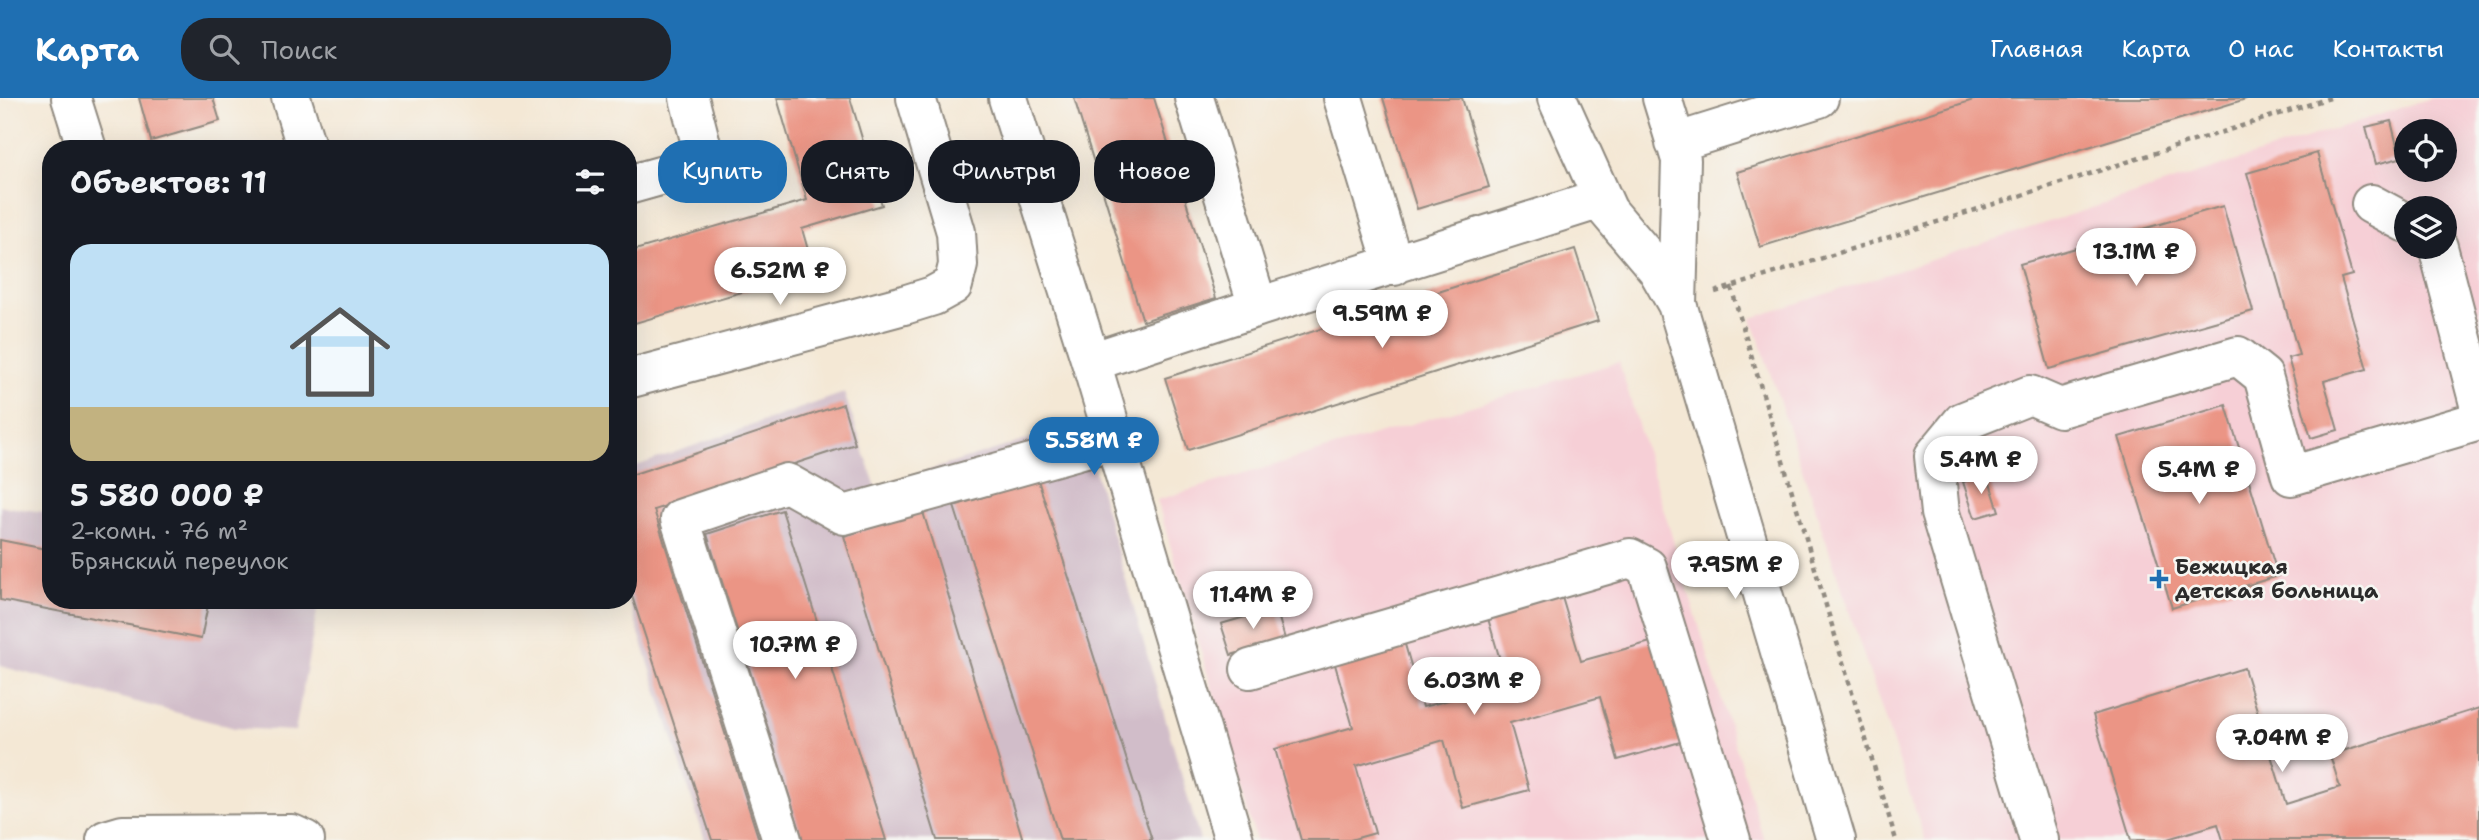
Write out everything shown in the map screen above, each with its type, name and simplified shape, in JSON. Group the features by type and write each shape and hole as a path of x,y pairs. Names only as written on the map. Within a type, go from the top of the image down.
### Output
{"street":[{"path":"71,98 84,140"},
{"path":"291,98 304,140"},
{"path":"637,182 706,163 689,98"},
{"path":"637,377 904,305 933,296 953,285 958,265 956,232 916,98"},
{"path":"1008,98 1091,362 1234,840"},
{"path":"1194,98 1258,307"},
{"path":"1343,98 1394,266"},
{"path":"1557,98 1601,199 1657,269 1677,304 1836,840"},
{"path":"1662,98 1681,160 1677,304"},
{"path":"1675,143 1819,98"},
{"path":"1091,362 1601,199"},
{"path":"2371,204 2394,216"},
{"path":"2441,259 2479,404"},
{"path":"2039,840 1940,513 1934,456 1962,422 2030,395 2060,408 2238,356 2263,376 2291,475 2479,421"},
{"path":"782,840 680,519 787,483 844,515 1114,440"},
{"path":"1250,669 1630,558 1647,567 1731,840"},
{"path":"106,840 123,835 292,834 305,840"}],"path":[{"path":"1677,304 2330,98"},
{"path":"1731,287 1896,840"}],"shaded area":[{"name":"Бежицкая детская больница","path":"2431,98 2479,98 2479,840 1925,840 1752,318"},
{"path":"1619,362 1764,840 1256,840 1157,500"},
{"path":"844,393 876,487 1081,423 1200,840 705,840 632,609 637,609 637,466"},
{"path":"0,506 42,512 42,609 317,609 295,731 235,728 0,666"}],"building":[{"path":"139,98 213,98 220,121 151,140"},
{"path":"777,98 850,98 863,140 801,140 801,180"},
{"path":"1074,98 1154,98 1167,140 1094,140 1094,163"},
{"path":"1383,98 1462,98 1489,187 1417,209"},
{"path":"1980,98 2246,99 1760,247 1737,172"},
{"path":"2391,121 2394,160 2376,164 2366,127"},
{"path":"2317,153 2352,275 2341,278 2367,369 2324,381 2338,430 2311,438 2288,358 2299,355 2247,173"},
{"path":"801,202 882,205 802,229 814,271 637,322 637,249"},
{"path":"1106,203 1187,203 1216,298 1143,321"},
{"path":"2223,206 2253,311 2049,369 2020,264"},
{"path":"1575,249 1598,321 1188,450 1165,378"},
{"path":"843,404 855,444 654,510 759,840 712,840 636,609 637,473"},
{"path":"2226,405 2278,576 2172,608 2119,437"},
{"path":"1987,474 1999,511 1975,518 1963,482"},
{"path":"1038,480 1152,840 1060,840 954,506"},
{"path":"782,510 886,840 803,840 707,534"},
{"path":"923,512 1023,840 937,840 844,536"},
{"path":"0,540 42,548 42,608 0,600"},
{"path":"1561,594 1581,661 1658,640 1687,740 1618,760 1600,697 1510,723 1529,790 1463,808 1444,740 1356,766 1375,833 1350,840 1301,840 1275,749 1353,727 1334,661 1404,641 1423,707 1507,684 1487,615"},
{"path":"1276,608 1285,639 1231,655 1221,624"},
{"path":"46,609 207,609 201,639"},
{"path":"2244,668 2286,804 2340,787 2330,755 2479,708 2479,840 2223,840 2218,824 2164,840 2131,840 2093,715"}],"place":[{"name":"Бежицкая детская больница","path":"2159,579"}]}
